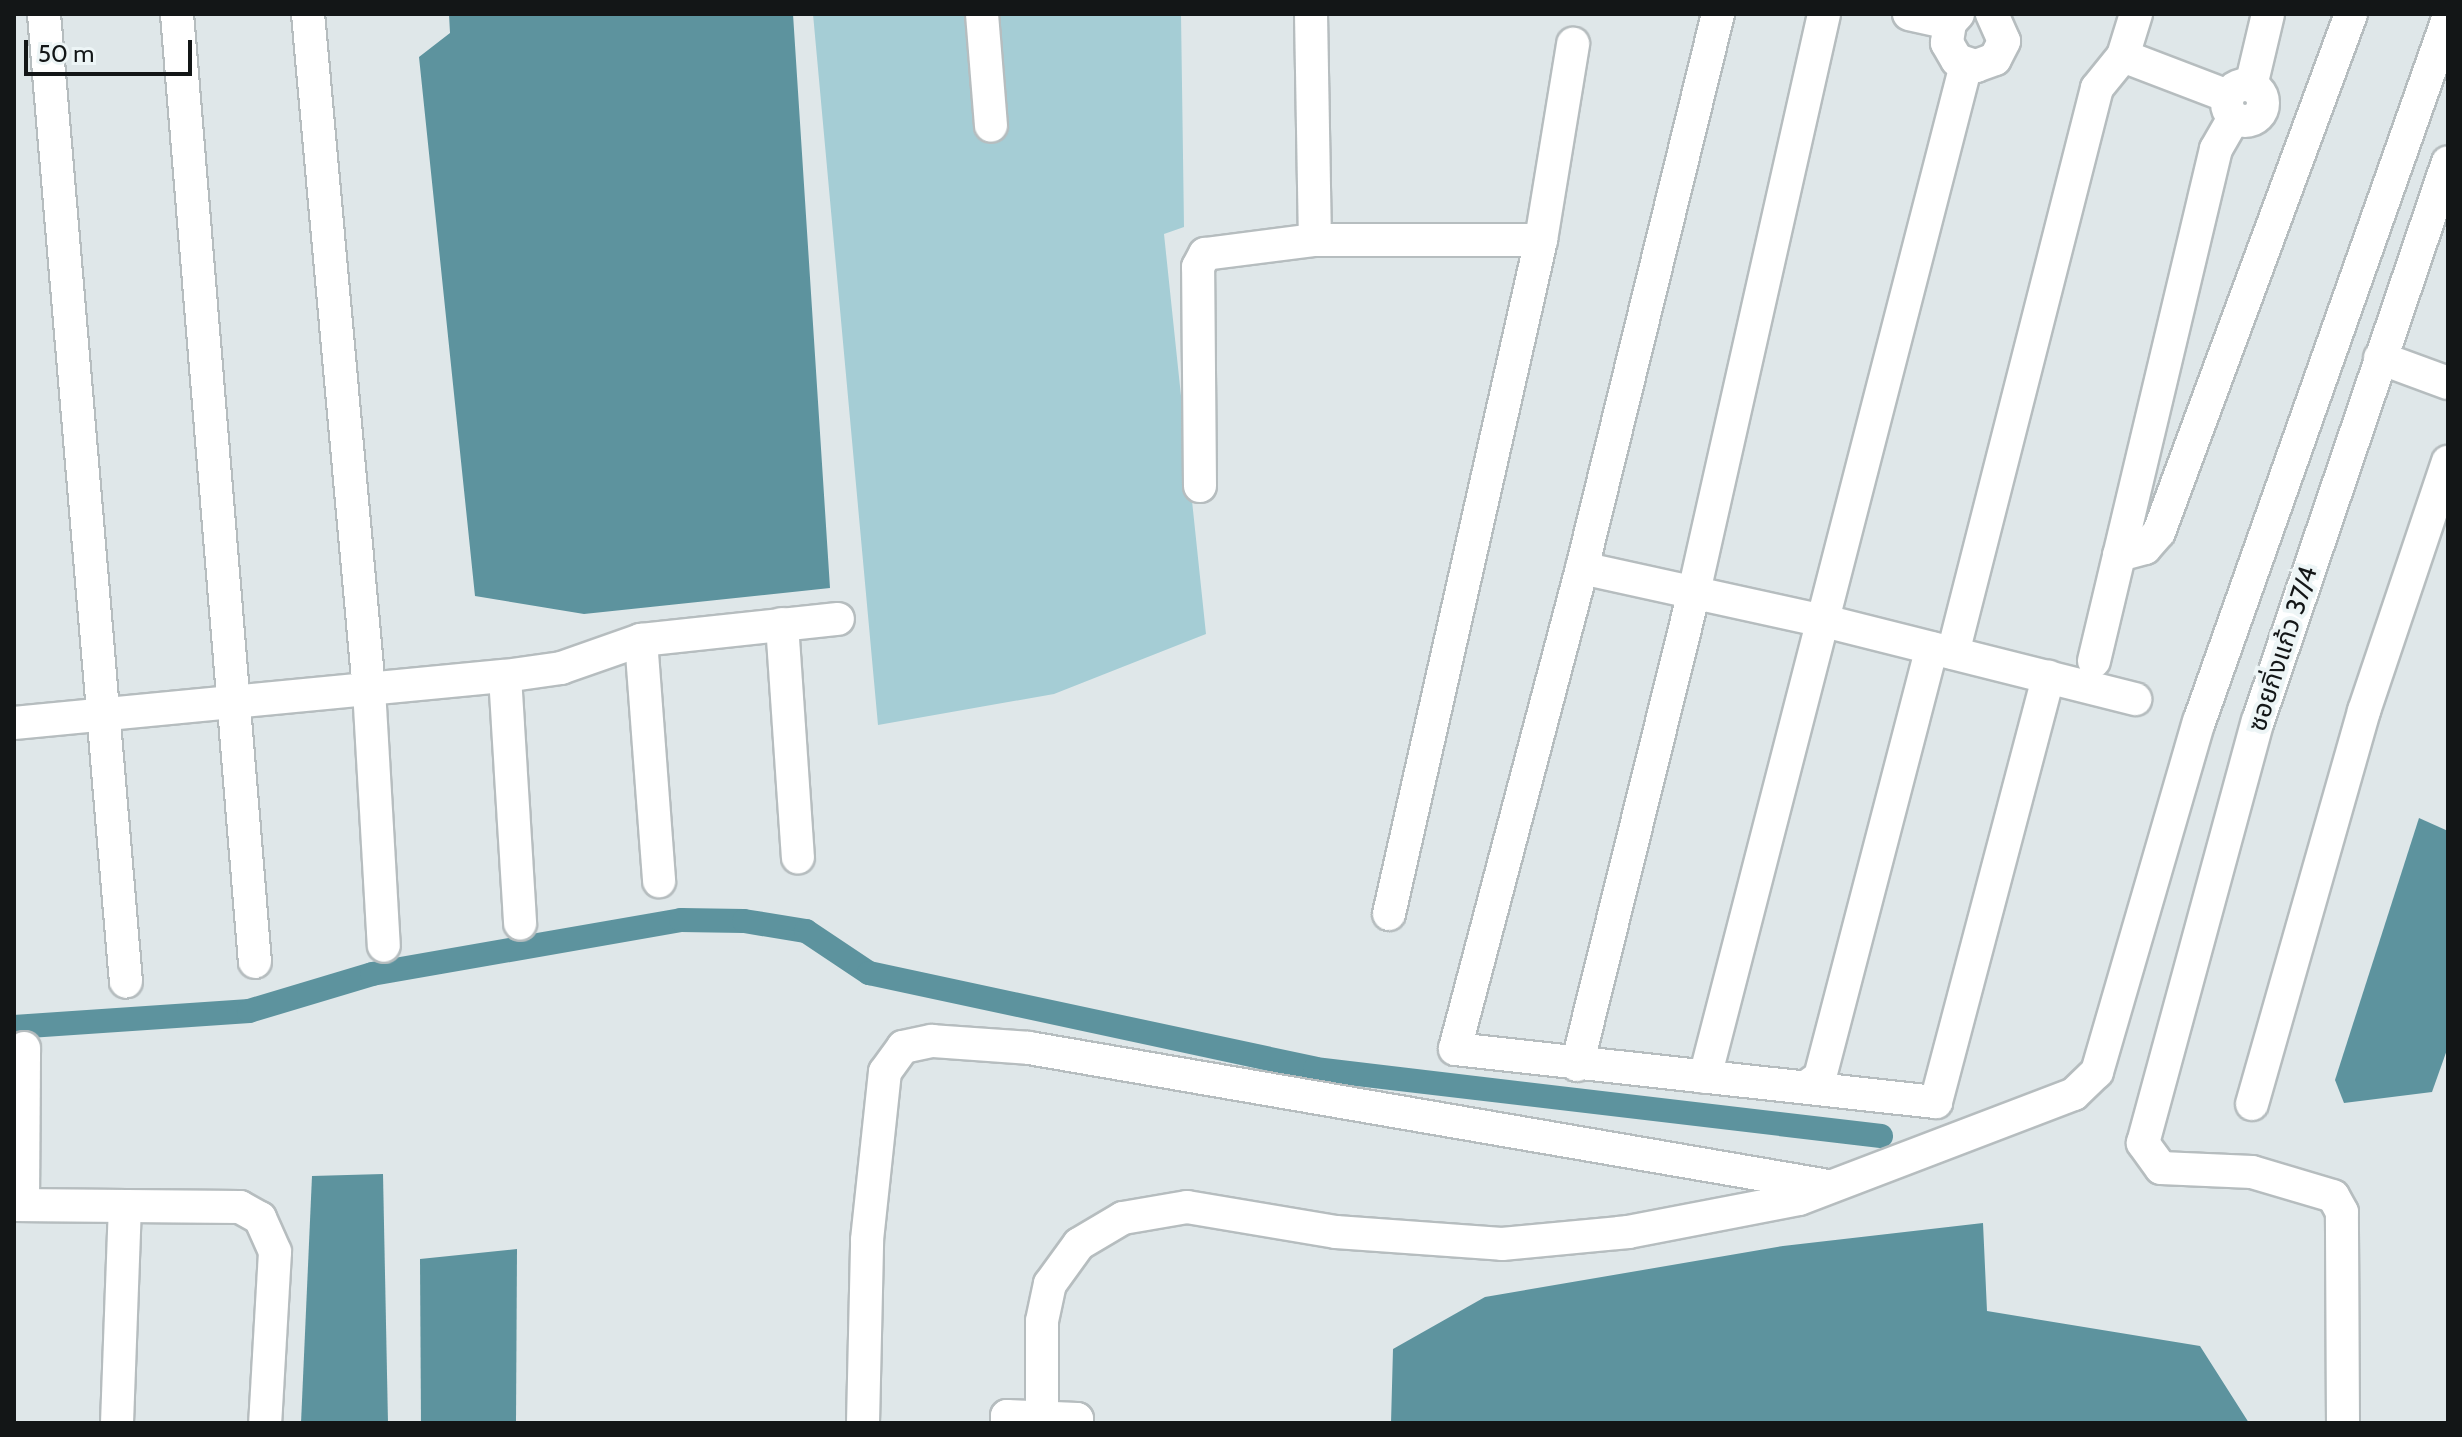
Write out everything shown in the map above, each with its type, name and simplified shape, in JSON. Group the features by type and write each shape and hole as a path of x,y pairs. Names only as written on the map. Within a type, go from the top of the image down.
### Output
{"street":[{"path":"44,14 107,715 126,982"},
{"path":"177,14 237,704 255,962"},
{"path":"308,14 369,689 384,946"},
{"path":"982,14 991,126"},
{"path":"1311,14 1315,240"},
{"path":"1718,14 1582,568 1455,1049 1577,1065 1809,1085 1936,1102 2048,677"},
{"path":"1577,1065 1694,592 1824,14"},
{"path":"1909,14 1954,19 1947,43 1966,65"},
{"path":"1966,65 1986,64 2001,51 2004,31 1992,14"},
{"path":"1809,1085 1820,1077 1942,651 2097,88 2123,56 2136,14"},
{"path":"2094,661 2216,149 2268,14"},
{"path":"2119,555 2145,548 2159,532 2351,14"},
{"path":"1042,1417 1042,1321 1050,1284 1079,1244 1123,1218 1187,1207 1336,1232 1502,1244 1628,1232 1747,1212 1829,1186 2074,1094 2097,1072 2199,722 2448,19"},
{"path":"1389,914 1541,240 1573,44"},
{"path":"2123,56 2237,100"},
{"path":"1705,1077 1966,65"},
{"name":"ซอยกิ่งแก้ว 37/4","path":"2343,1423 2342,1212 2333,1196 2252,1172 2161,1168 2143,1143 2258,721 2448,162"},
{"path":"1200,486 1198,267 1205,254 1223,248 1315,240 1541,240"},
{"path":"2380,358 2448,383"},
{"path":"2252,1104 2364,711 2448,462"},
{"path":"1582,568 1824,621 2135,699"},
{"path":"14,723 505,676 561,668 641,640 838,619"},
{"path":"782,624 798,857"},
{"path":"641,640 659,881"},
{"path":"505,676 520,924"},
{"path":"863,1423 867,1240 885,1072 903,1047 932,1041 1029,1048 1829,1186"},
{"path":"24,1048 19,1203 240,1207 260,1218 275,1252 265,1423"},
{"path":"117,1423 125,1206"},
{"path":"1007,1423 1007,1416 1077,1419 1077,1423"}],"shaded area":[{"path":"449,14 793,14 830,588 584,614 475,596 419,57 450,33"},
{"path":"813,14 1181,14 1184,227 1164,234 1206,634 1054,694 878,725"},
{"path":"2419,818 2448,831 2448,1047 2432,1092 2344,1103 2335,1080"},
{"path":"383,1174 388,1423 301,1423 312,1176"},
{"path":"1983,1223 1987,1311 2200,1346 2249,1423 1391,1423 1393,1349 1485,1297 1783,1246"},
{"path":"517,1249 516,1423 421,1423 420,1259"}],"waterway":[{"path":"14,1027 249,1011 372,974 681,920 744,921 806,931 869,973 1315,1069 1881,1136"}]}
